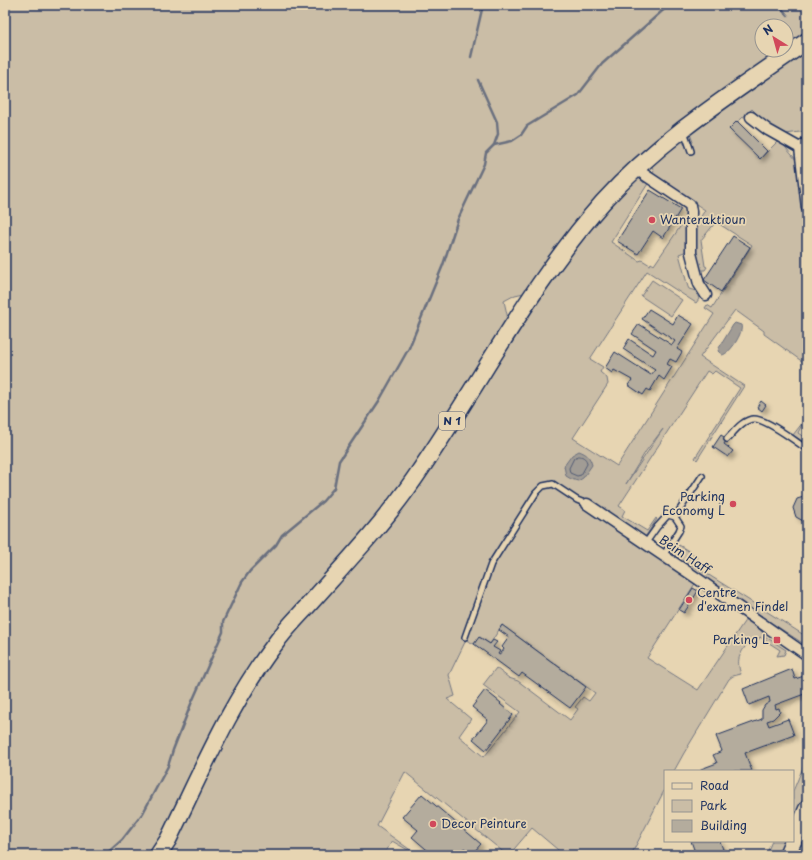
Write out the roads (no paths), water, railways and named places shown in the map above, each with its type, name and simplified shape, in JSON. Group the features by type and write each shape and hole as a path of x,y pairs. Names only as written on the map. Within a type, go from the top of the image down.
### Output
{"main road":[{"name":"N 1","path":"158,855 168,840 227,720 253,676 281,637 366,541 405,492 434,450 543,278 565,248 604,202 636,169 683,129 807,41"},
{"path":"794,839 807,809"},
{"path":"787,855 793,842"}],"street":[{"path":"751,117 768,130 803,145 807,208"},
{"path":"636,169 690,205 691,253 699,284 706,295"},
{"name":"Beim Haff","path":"587,504 807,655"}],"lane":[{"path":"683,129 691,151"},
{"path":"727,439 741,425 753,419 764,421 807,449"},
{"path":"675,517 702,476"},
{"path":"464,637 491,564 536,493 543,486 553,484 577,500 587,504"},
{"path":"645,544 664,519 671,515 675,517 681,526 663,556"}],"water":[{"path":"735,323 741,325 738,337 729,351 722,355 718,351 719,348"},
{"path":"579,451 588,456 592,465 583,478 578,481 566,476 564,466 572,455"}],"waterway":[{"path":"471,57 483,5"},
{"path":"494,145 512,141 521,135 527,126 578,95 602,64 669,5"},
{"path":"779,5 788,16"},
{"path":"105,855 122,840 143,813 168,766 191,704 223,632 223,622 242,582 250,571 276,545 282,535 323,501 334,488 339,461 379,401 409,348 443,265 458,219 484,164 486,153 494,145 498,134 497,122 478,80"}],"place":[{"name":"Wanteraktioun","path":"652,220"},
{"name":"Parking Economy L","path":"733,504"},
{"name":"Centre d'examen Findel","path":"689,600"},
{"name":"Parking L","path":"777,640"},
{"name":"Decor Peinture","path":"433,824"}]}
